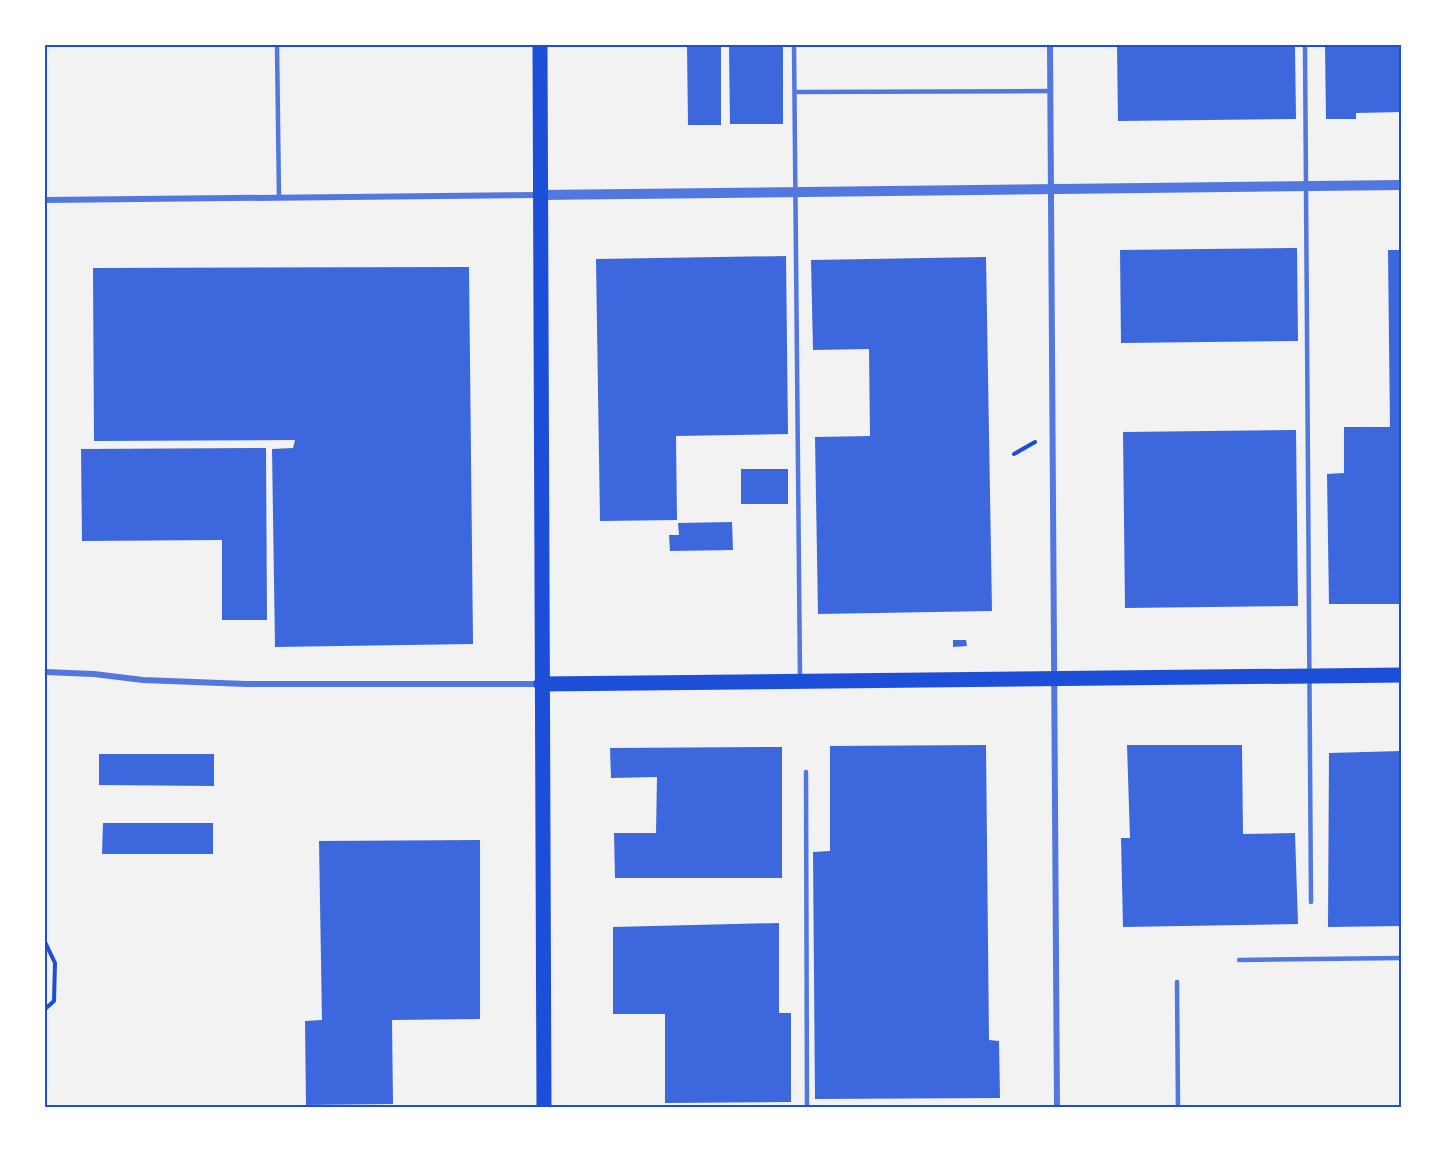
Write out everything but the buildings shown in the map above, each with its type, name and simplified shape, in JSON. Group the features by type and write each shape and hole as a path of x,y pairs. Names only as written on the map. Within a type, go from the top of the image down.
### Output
{"main road":[{"path":"540,45 544,1108"},
{"path":"542,684 1402,675"}],"street":[{"path":"1050,45 1057,1108"},
{"path":"45,200 1402,185"},
{"path":"45,672 94,674 142,680 246,684 542,684"}],"lane":[{"path":"277,45 279,198"},
{"path":"794,45 800,681"},
{"path":"1305,45 1311,902"},
{"path":"795,92 1050,91"},
{"path":"806,772 807,1108"},
{"path":"1239,960 1402,958"},
{"path":"1177,982 1178,1108"}],"path":[{"path":"1014,454 1041,438"},
{"path":"45,942 55,963 54,1001 45,1009"}]}
